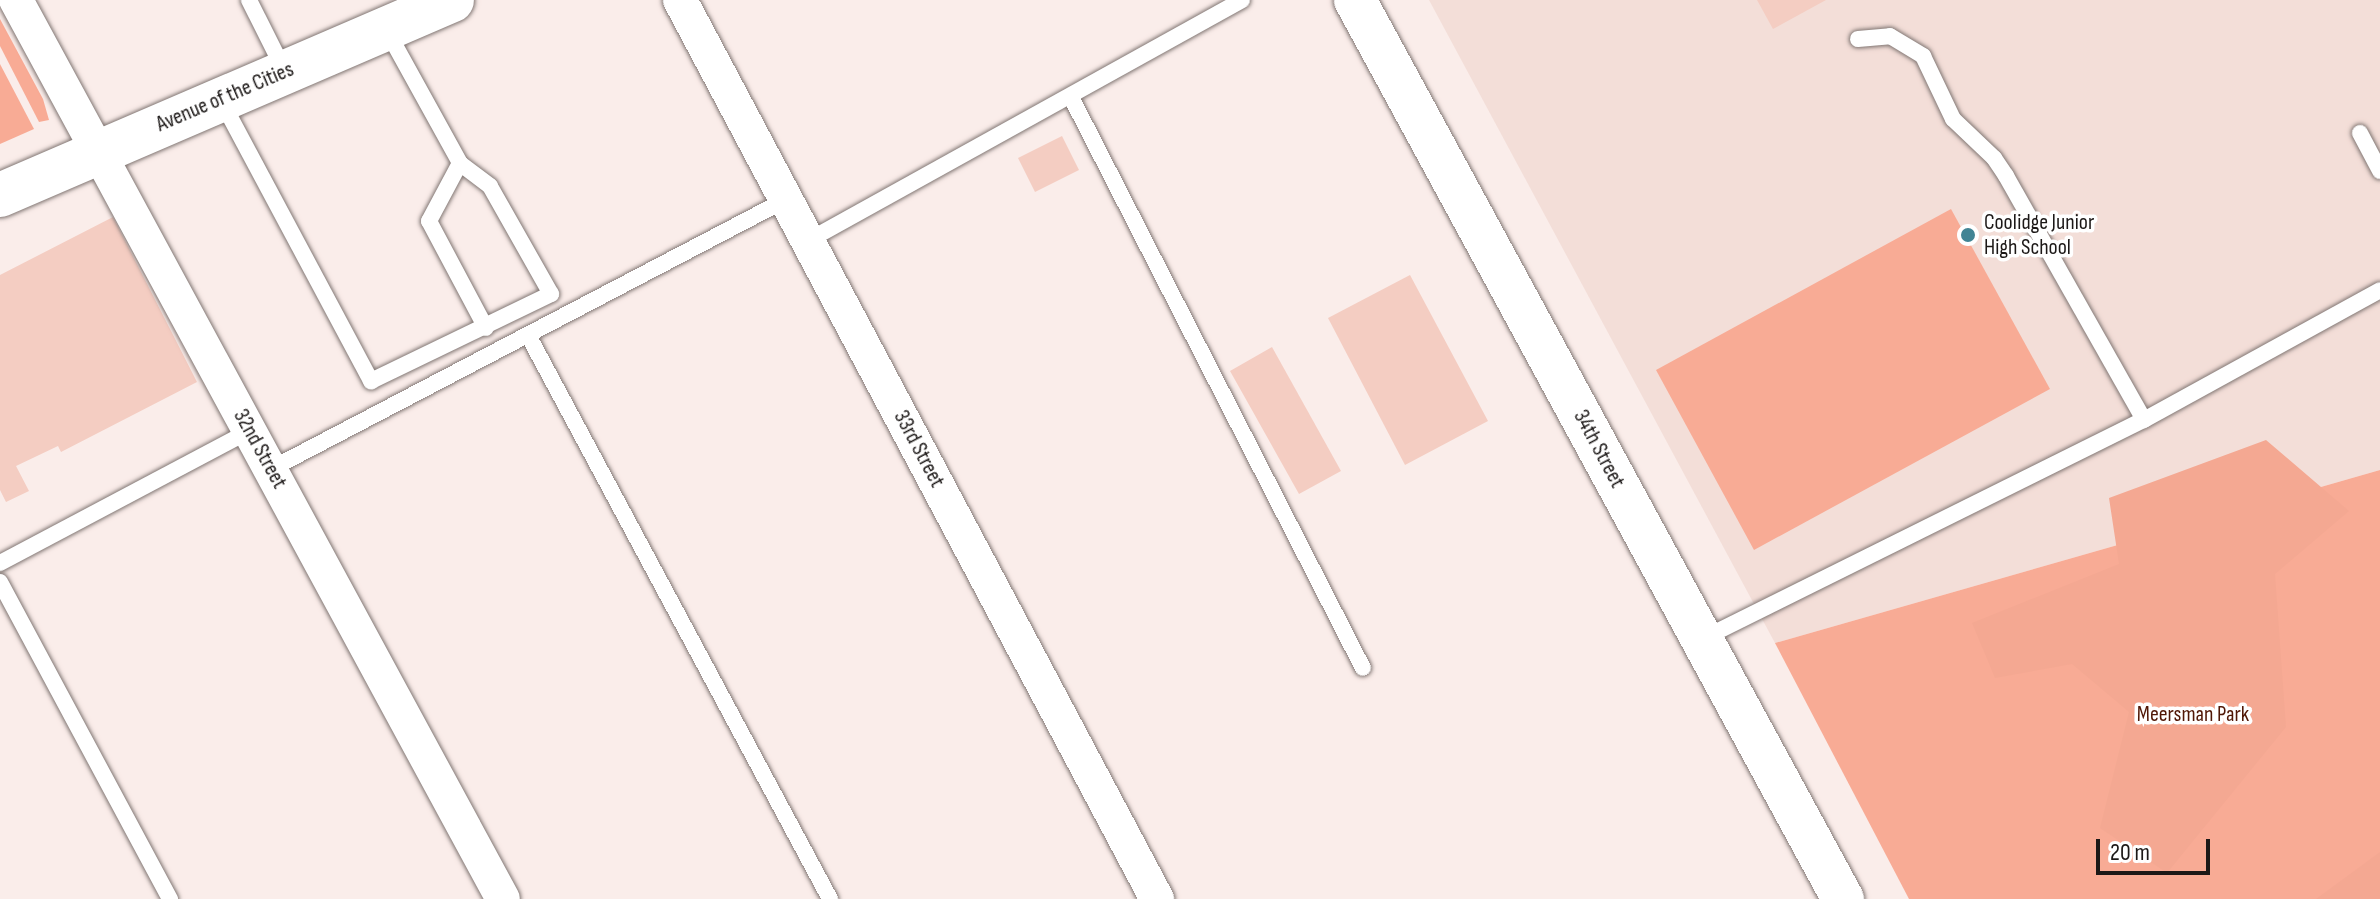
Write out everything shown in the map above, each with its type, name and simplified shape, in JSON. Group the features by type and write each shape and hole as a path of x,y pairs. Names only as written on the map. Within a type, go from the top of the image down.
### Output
{"main road":[{"name":"Avenue of the Cities","path":"0,195 449,1"}],"street":[{"name":"32nd Street","path":"16,0 100,150 503,899"},
{"name":"33rd Street","path":"680,0 1157,899"},
{"name":"34th Street","path":"1355,0 1843,899"}],"lane":[{"path":"249,0 285,71"},
{"path":"809,240 1242,0"},
{"path":"220,98 371,381 551,294 490,186 460,163 386,28"},
{"path":"1858,39 1890,36 1923,56 1953,119 2006,176 2144,420"},
{"path":"1071,97 1363,668"},
{"path":"2360,133 2380,171"},
{"path":"460,163 429,221 486,328"},
{"path":"271,469 787,199"},
{"path":"1702,639 2144,420 2380,290"},
{"path":"528,335 830,899"},
{"path":"0,563 249,431"},
{"path":"0,582 170,899"}],"shaded area":[{"name":"Coolidge Junior High School","path":"1429,0 2380,0 2380,470 1775,643"}],"green space":[{"path":"0,19 43,99 49,120 39,122 0,46"},
{"path":"0,64 34,129 0,144"},
{"path":"1951,209 2050,389 1754,550 1656,370"},
{"path":"2266,440 2349,511 2275,574 2286,727 2167,873 2100,828 2129,712 2072,664 1995,678 1972,623 2119,564 2109,498"},
{"name":"Meersman Park","path":"2380,470 2380,899 1909,899 1775,643"},
{"path":"2380,852 2380,899 2316,899"}],"building":[{"path":"1757,0 1826,0 1773,29"},
{"path":"1062,136 1079,170 1035,192 1018,158"},
{"path":"113,217 197,382 61,452 58,446 16,466 29,491 6,502 0,490 0,275"},
{"path":"1410,275 1488,421 1405,465 1328,318"},
{"path":"1272,347 1341,471 1299,494 1230,371"}],"place":[{"name":"Coolidge Junior High School","path":"1968,235"}]}
